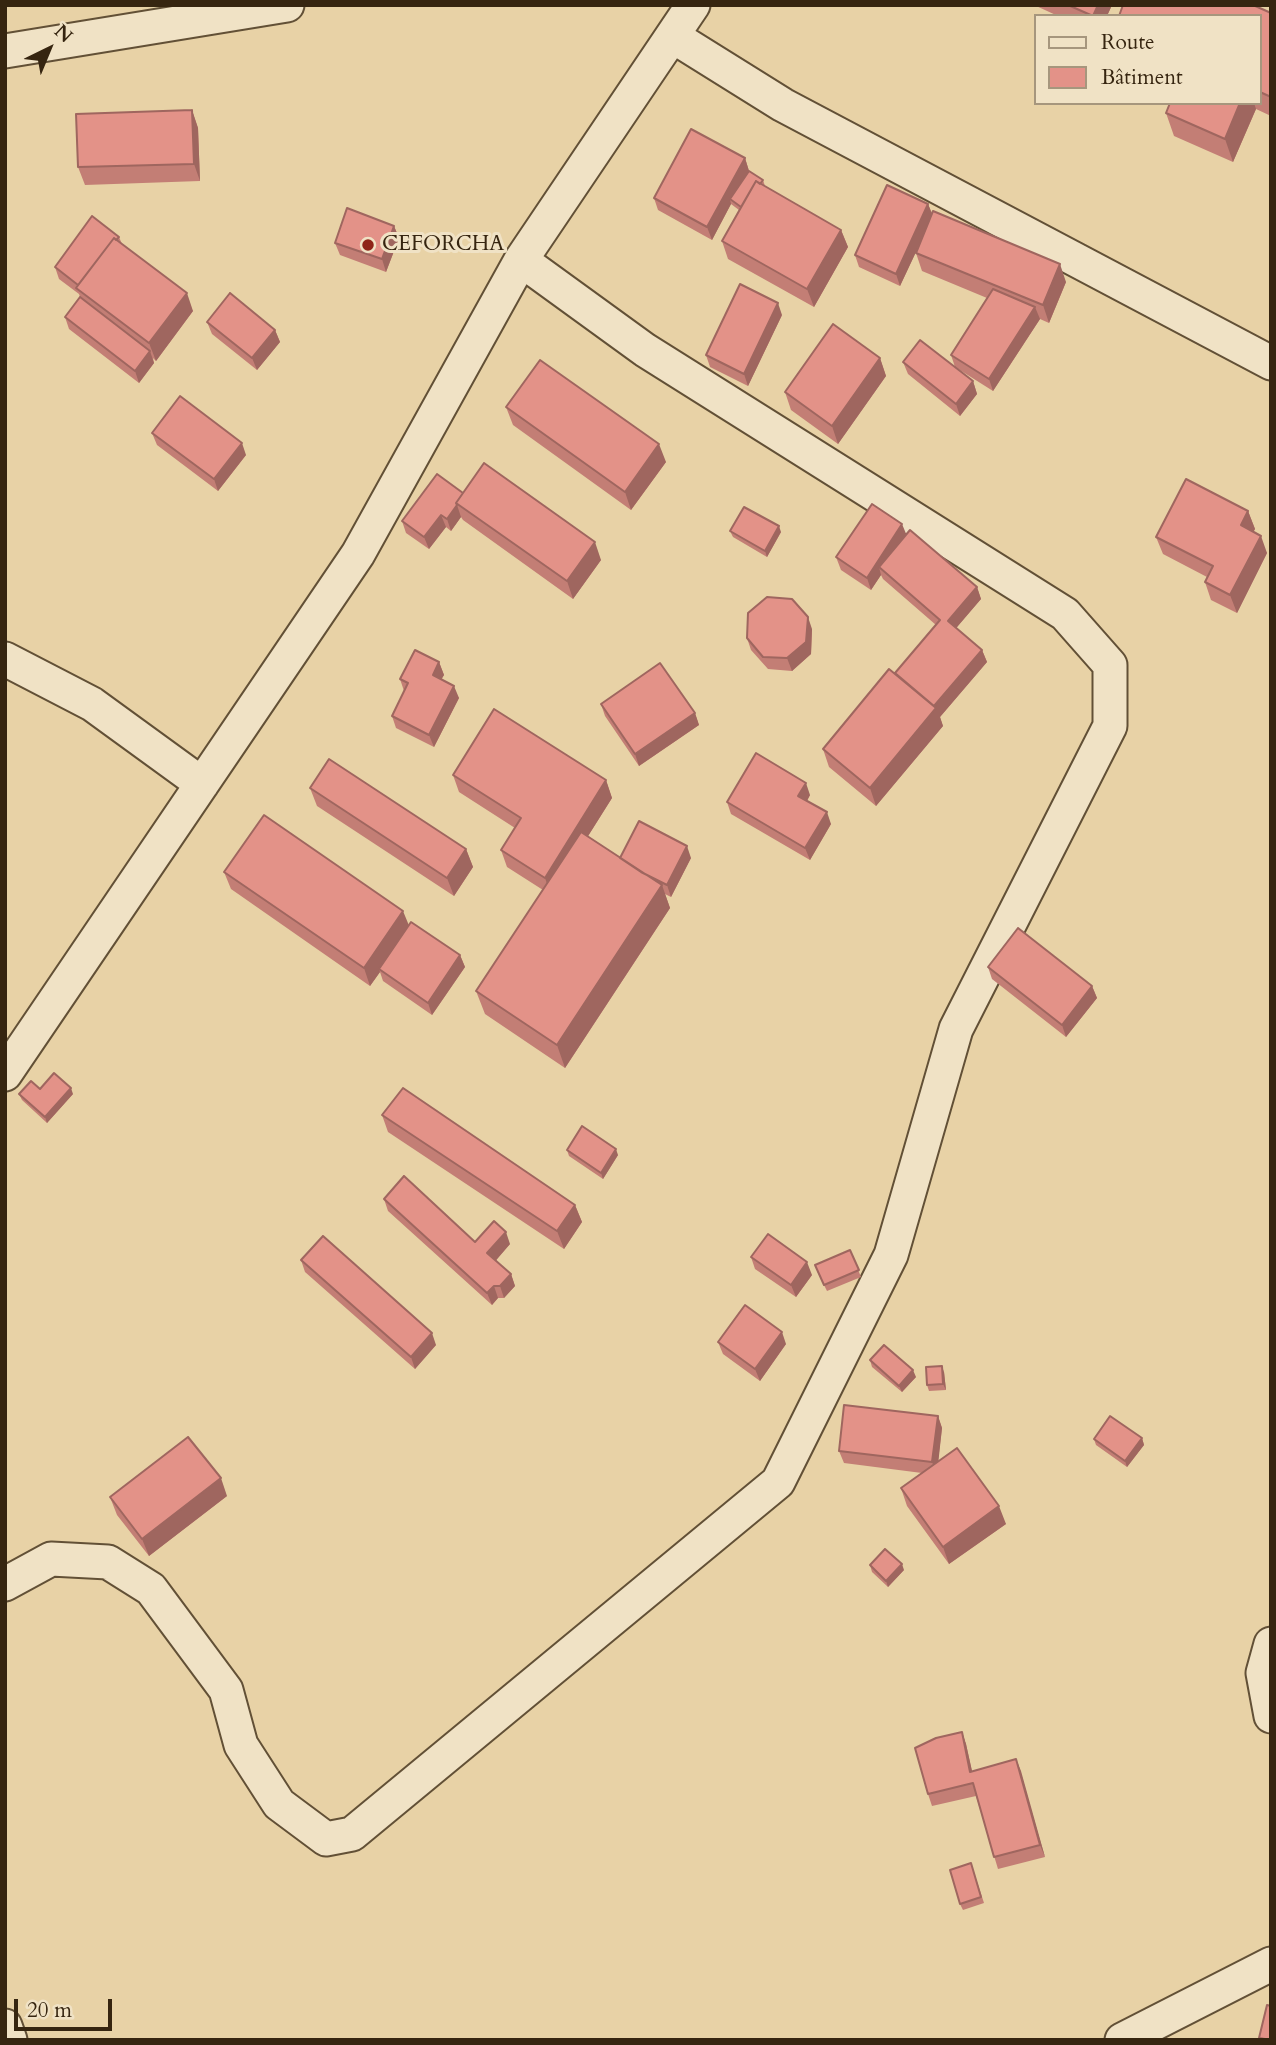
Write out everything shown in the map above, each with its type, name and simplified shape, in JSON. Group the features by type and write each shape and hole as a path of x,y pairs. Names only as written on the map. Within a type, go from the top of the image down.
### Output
{"street":[{"path":"5,51 287,5"},
{"path":"5,1074 358,554 521,260 674,37 693,5"},
{"path":"674,37 783,105 1271,363"},
{"path":"5,1584 51,1559 108,1562 151,1589 226,1690 241,1745 279,1804 326,1839 352,1834 778,1482 891,1255 956,1028 1110,726 1110,665 1065,614 645,350 521,260"},
{"path":"5,659 92,704 202,784"},
{"path":"1271,1644 1264,1673 1271,1716"},
{"path":"1122,2040 1271,1964"}],"building":[{"path":"1068,5 1098,5 1094,14"},
{"path":"1123,5 1253,5 1271,13 1271,97 1262,93 1262,14 1120,14"},
{"path":"1169,105 1239,105 1225,139 1166,113"},
{"path":"192,110 194,164 78,167 76,114"},
{"path":"691,129 745,158 707,227 654,198"},
{"path":"749,171 763,180 760,184 756,181 741,207 730,199"},
{"path":"756,181 841,230 807,289 722,241"},
{"path":"887,185 928,204 896,274 855,255"},
{"path":"347,208 394,226 382,259 335,243"},
{"path":"933,211 1060,264 1043,305 916,253"},
{"path":"92,216 119,237 116,240 114,238 78,285 55,267"},
{"path":"114,238 187,293 149,343 76,288"},
{"path":"740,284 778,303 744,374 706,355"},
{"path":"993,289 1035,307 989,379 951,355"},
{"path":"230,293 275,330 252,358 207,322"},
{"path":"80,297 150,351 135,371 65,317"},
{"path":"833,324 880,358 832,426 785,392"},
{"path":"920,340 973,381 956,404 903,362"},
{"path":"540,360 659,444 625,492 506,407"},
{"path":"180,396 242,443 214,479 152,433"},
{"path":"484,463 595,542 567,581 456,503"},
{"path":"437,474 463,493 447,519 441,515 424,537 402,521"},
{"path":"1186,479 1248,511 1241,525 1261,536 1230,595 1205,582 1213,566 1156,537"},
{"path":"872,504 902,524 867,578 836,557"},
{"path":"744,507 779,526 765,551 730,531"},
{"path":"910,530 977,587 948,621 982,650 934,706 895,673 940,620 879,567"},
{"path":"767,597 792,599 808,617 806,642 787,658 763,657 747,638 748,613"},
{"path":"415,650 439,662 433,675 454,686 429,735 392,716 408,683 400,679"},
{"path":"660,663 695,713 635,754 601,704"},
{"path":"889,669 936,708 870,788 823,749"},
{"path":"494,709 606,780 545,878 501,850 521,818 453,775"},
{"path":"756,753 806,783 798,796 827,812 805,848 727,802"},
{"path":"329,759 466,849 447,878 310,788"},
{"path":"264,815 403,911 364,968 224,872"},
{"path":"639,821 687,846 667,885 620,858"},
{"path":"581,832 662,885 557,1045 476,991"},
{"path":"411,922 460,955 428,1003 379,969"},
{"path":"1018,928 1092,986 1062,1025 988,967"},
{"path":"54,1073 71,1088 45,1117 19,1094 31,1081 40,1089"},
{"path":"403,1088 575,1205 557,1231 382,1115"},
{"path":"582,1126 616,1149 601,1173 567,1150"},
{"path":"404,1176 475,1242 494,1221 506,1232 487,1253 511,1274 500,1286 494,1286 487,1293 384,1199"},
{"path":"768,1234 807,1262 791,1285 751,1257"},
{"path":"323,1236 432,1333 411,1357 301,1260"},
{"path":"850,1250 859,1270 824,1285 815,1265"},
{"path":"745,1305 782,1332 755,1369 718,1342"},
{"path":"884,1345 913,1370 899,1386 870,1360"},
{"path":"942,1366 943,1384 927,1385 926,1367"},
{"path":"844,1405 938,1416 932,1462 839,1451"},
{"path":"1110,1416 1142,1438 1125,1461 1094,1439"},
{"path":"188,1437 221,1478 142,1539 110,1497"},
{"path":"957,1448 999,1506 943,1547 901,1488"},
{"path":"885,1549 902,1564 886,1581 870,1565"},
{"path":"962,1732 970,1772 1016,1759 1040,1845 994,1857 973,1783 928,1794 915,1748 936,1738"},
{"path":"971,1863 981,1897 960,1904 950,1870"},
{"path":"1267,2005 1271,2006 1271,2040 1259,2038"}],"place":[{"name":"CEFORCHA","path":"368,245"}]}
